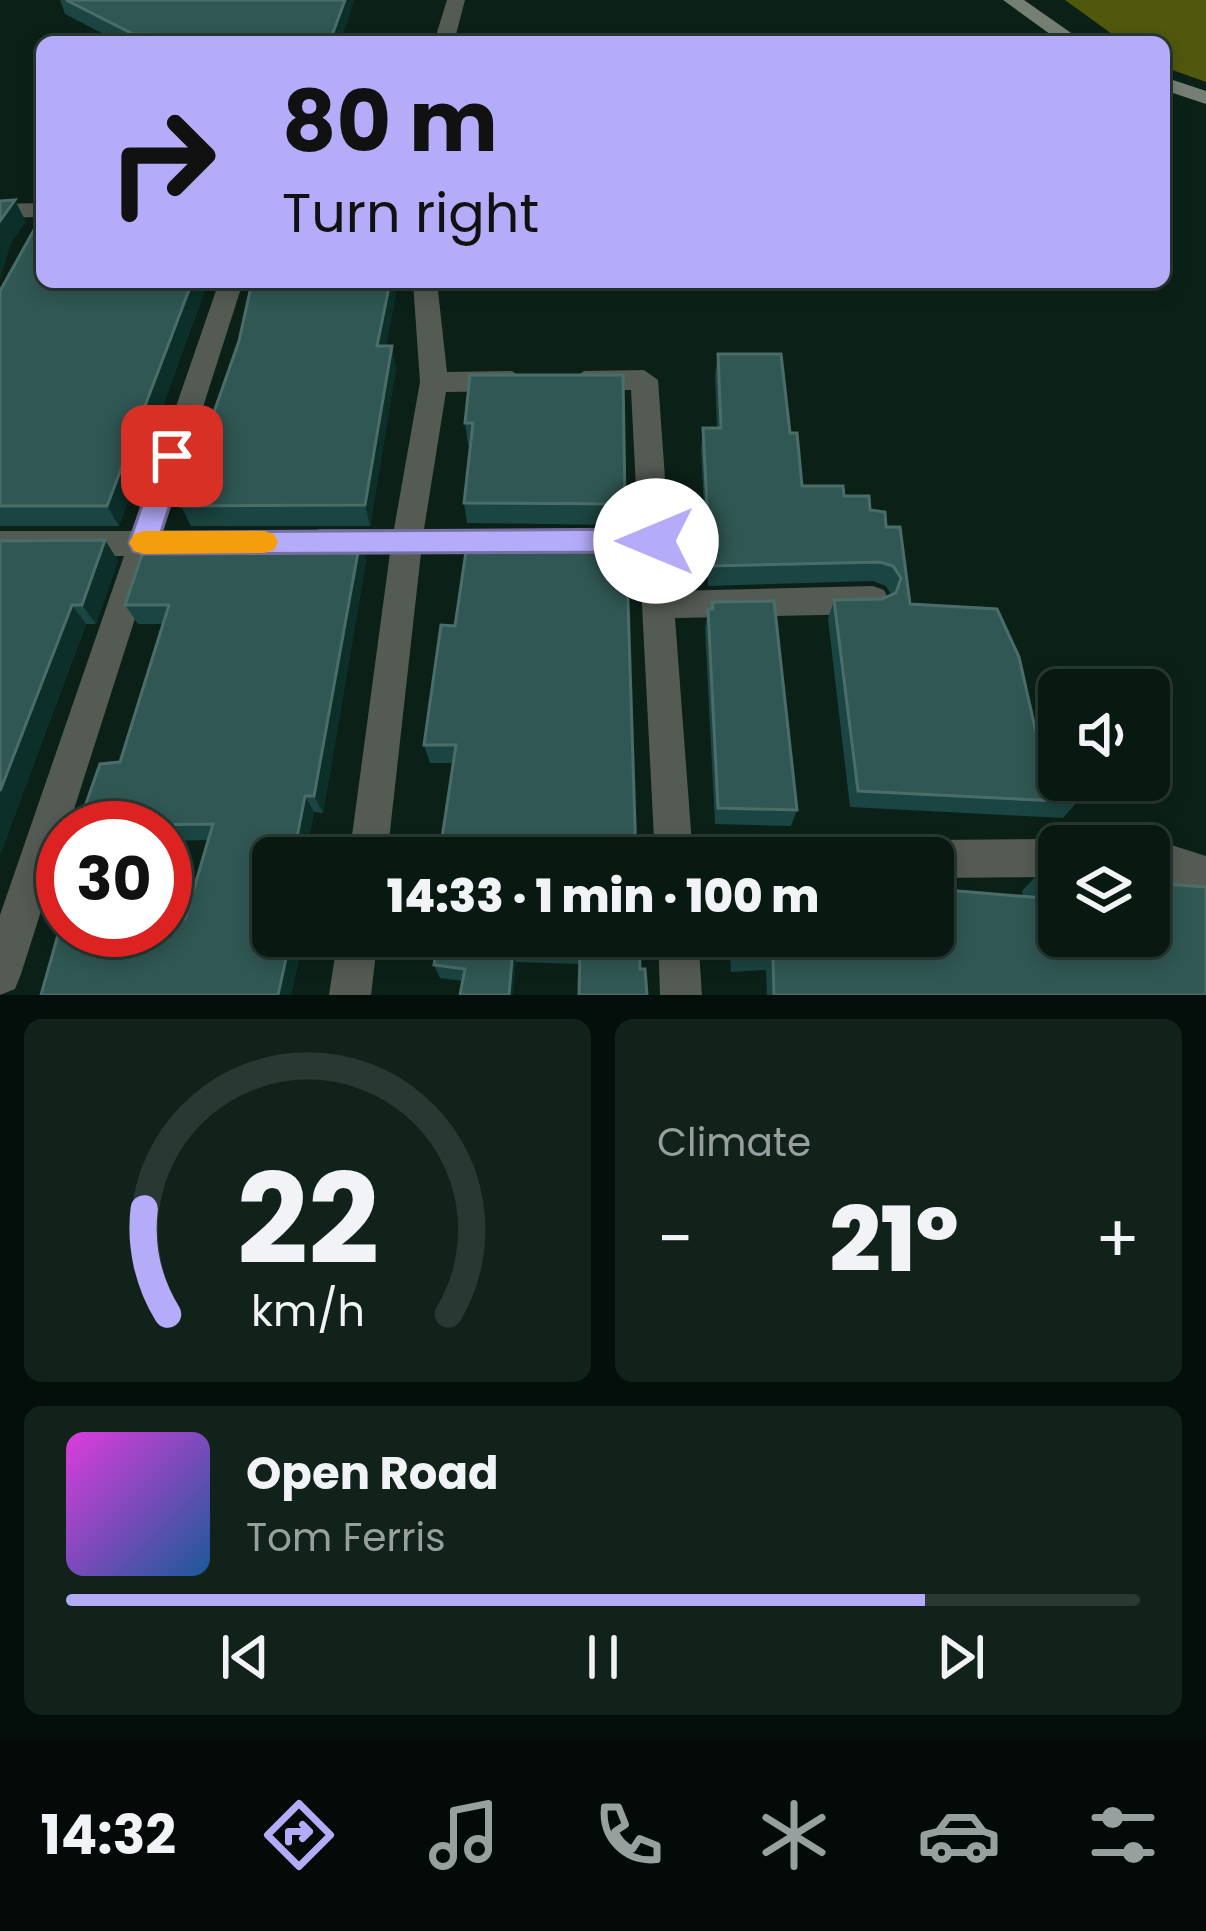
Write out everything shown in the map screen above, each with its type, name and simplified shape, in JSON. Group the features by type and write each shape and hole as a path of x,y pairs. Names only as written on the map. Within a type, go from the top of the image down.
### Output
{"street":[{"path":"446,36 456,0"},
{"path":"1012,0 1065,36"},
{"path":"1170,85 1206,98"},
{"path":"0,211 36,210"},
{"path":"0,974 229,288"},
{"path":"371,837 407,541 434,382 425,288"},
{"path":"434,382 644,380 645,541 659,605 673,837"},
{"path":"287,542 543,541"},
{"path":"0,544 191,543"},
{"path":"659,605 873,600"},
{"path":"954,860 1038,858"},
{"path":"1170,864 1206,875"},
{"path":"350,995 355,957"},
{"path":"679,957 681,995"}],"green space":[{"path":"1065,0 1206,0 1206,82 1170,69 1170,36 1115,36"}],"building":[{"path":"66,0 345,0 332,36 133,34"},
{"path":"36,198 36,288 190,288 107,506 0,506 0,291 35,228"},
{"path":"15,200 0,221 0,201"},
{"path":"251,288 389,288 377,346 392,346 365,505 181,506 239,341"},
{"path":"718,354 781,354 802,486 843,486 844,496 869,496 870,510 885,512 886,527 900,527 910,604 997,609 1019,657 1038,741 1038,800 858,791 834,600 882,599 896,593 901,578 893,566 880,562 710,566 703,428 721,428"},
{"path":"470,375 623,375 625,504 464,503 473,423 465,423"},
{"path":"468,538 626,538 635,837 442,837 456,745 424,745 441,625 455,626"},
{"path":"105,540 82,605 72,605 0,791 0,541"},
{"path":"147,540 360,541 314,796 305,796 297,837 252,837 252,957 286,957 278,995 41,995 52,957 192,957 192,895 213,824 192,824 192,801 87,801 100,764 120,762 169,605 125,605"},
{"path":"774,601 797,810 718,808 708,609 713,609 712,602"},
{"path":"1170,884 1206,887 1206,995 774,995 773,957 954,957 954,891 1038,898 1038,957 1170,957"},
{"path":"435,957 512,957 509,995 460,995 465,969 434,965"},
{"path":"580,957 640,957 647,995 579,995"}],"slow traffic":[{"path":"144,543 264,542"}],"route":[{"path":"172,456 143,543 656,541"}]}
